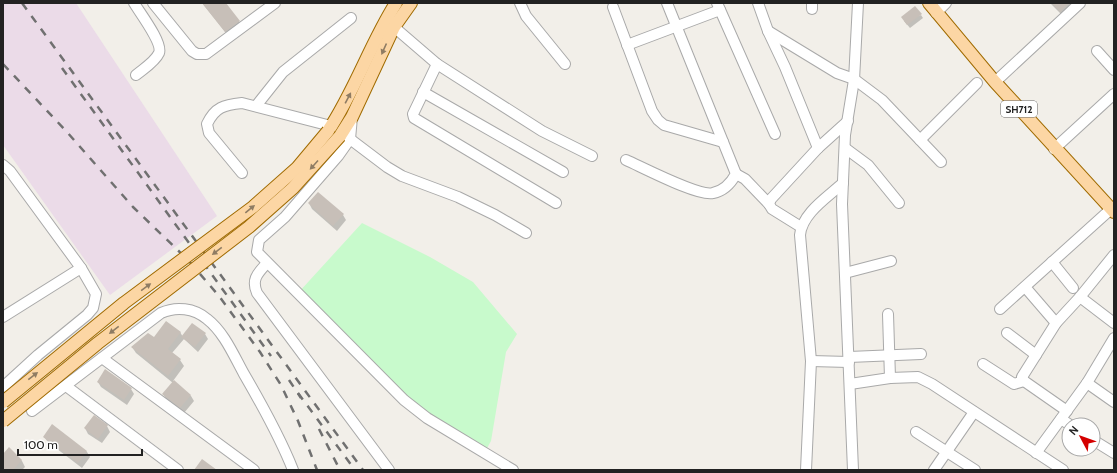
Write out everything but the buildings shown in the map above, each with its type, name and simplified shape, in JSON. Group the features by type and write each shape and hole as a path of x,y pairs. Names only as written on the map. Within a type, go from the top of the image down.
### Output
{"main road":[{"path":"3,402 124,303 253,207 297,168 329,128 349,96 380,28 396,3"},
{"path":"3,421 98,343 249,227 293,188 345,138 352,117 394,27 411,3"},
{"name":"SH712","path":"928,3 994,82 1113,210"}],"street":[{"path":"134,3 155,38 159,48 159,53 154,59 136,75"},
{"path":"153,3 197,54 206,54 275,3"},
{"path":"520,3 526,16 565,64"},
{"path":"667,3 736,174 745,179 772,209 801,227"},
{"path":"758,3 768,32 785,67 818,148"},
{"path":"853,470 842,204 845,148 854,80 858,3"},
{"path":"936,13 946,3"},
{"path":"994,82 1080,3"},
{"path":"627,45 676,26 718,6 775,134"},
{"path":"613,7 652,111 658,120 664,125 723,142"},
{"path":"256,106 284,72 351,18"},
{"path":"394,27 437,64 542,131 592,156"},
{"path":"768,32 837,73 854,80 886,104 941,162"},
{"path":"1097,51 1114,70"},
{"path":"437,64 413,114 418,122 556,203"},
{"path":"920,140 977,83"},
{"path":"423,92 563,172"},
{"path":"1054,148 1114,94"},
{"path":"242,173 209,133 207,124 216,110 231,104 242,103 329,128"},
{"path":"769,204 771,199 818,148 848,121"},
{"path":"513,470 428,418 404,400 257,252 259,240 303,198 338,156 345,138 402,176 458,197 495,215 526,233"},
{"path":"845,148 868,165 899,203"},
{"path":"626,160 692,190 712,194 725,188 736,174"},
{"path":"3,165 10,171 81,268 96,294 93,308 3,387"},
{"path":"806,470 811,361 800,235 801,227 806,218 843,183"},
{"path":"1000,309 1113,210"},
{"path":"1067,411 1024,381 1022,376 1056,323 1110,267 1114,255"},
{"path":"845,273 891,261"},
{"path":"1052,262 1073,288"},
{"path":"267,263 257,274 254,280 257,293 389,470"},
{"path":"3,316 81,268"},
{"path":"1025,287 1056,323"},
{"path":"1080,297 1114,323"},
{"path":"32,411 161,313 170,309 184,309 198,312 208,319 228,344 266,413 293,470"},
{"path":"888,314 890,378"},
{"path":"1007,333 1036,355"},
{"path":"1062,417 1087,383 1114,338"},
{"path":"811,361 921,354"},
{"path":"102,358 254,470"},
{"path":"983,364 1014,384 1024,381"},
{"path":"850,384 890,378 918,377 932,384 1063,470"},
{"path":"1087,383 1114,402"},
{"path":"66,386 178,470"},
{"path":"934,470 974,412"},
{"path":"1036,453 1061,419"},
{"path":"916,432 975,470"},
{"path":"1101,445 1114,453"}],"shaded area":[{"path":"3,3 76,3 217,216 110,295 3,145"}],"green space":[{"path":"362,223 430,257 473,282 517,334 506,352 491,441 486,450 412,405 299,292"}],"railway":[{"path":"22,3 363,470"},
{"path":"3,64 67,132 133,207 188,260 219,296 260,352 281,385 298,421 317,470"},
{"path":"62,68 271,356"},
{"path":"289,380 301,398"},
{"path":"298,393 355,470"},
{"path":"319,429 340,470"}]}
